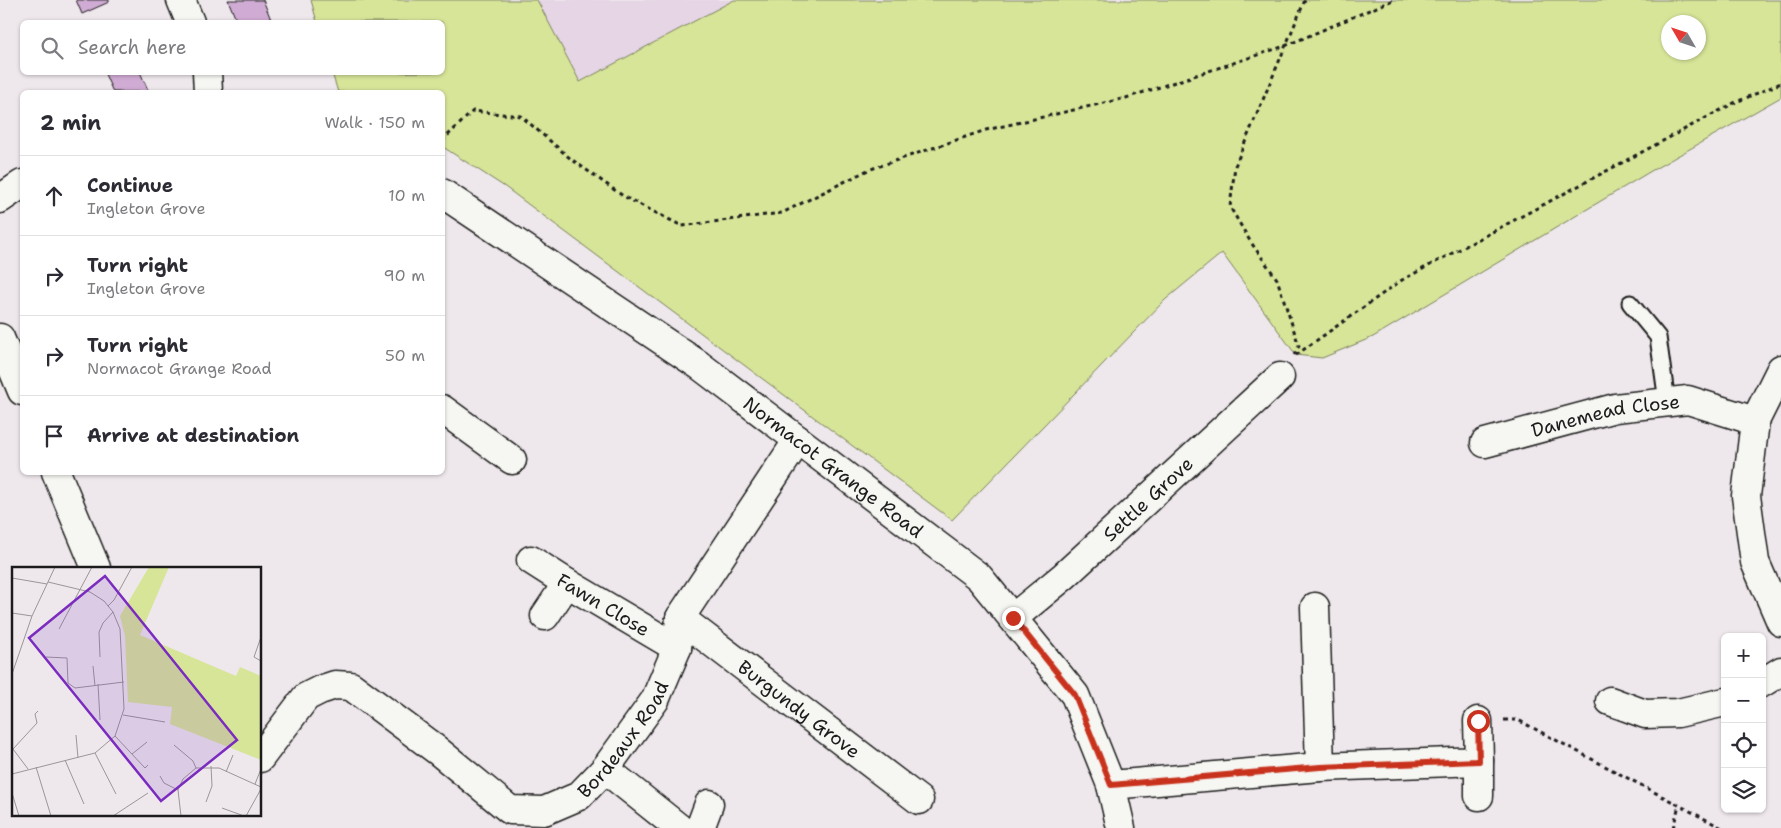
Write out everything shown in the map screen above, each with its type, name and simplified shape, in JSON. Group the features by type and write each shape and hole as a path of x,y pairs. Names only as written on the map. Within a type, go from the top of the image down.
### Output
{"street":[{"path":"181,0 189,20"},
{"path":"207,75 208,90"},
{"path":"0,199 20,185"},
{"name":"Normacot Grange Road","path":"445,195 699,365 979,577 1075,695 1111,785 1122,828"},
{"path":"0,338 20,386"},
{"path":"1781,369 1755,421 1746,496 1755,562 1781,622"},
{"name":"Settle Grove","path":"1013,618 1064,576 1280,377"},
{"name":"Danemead Close","path":"1485,443 1615,408 1688,400 1755,421"},
{"path":"445,411 512,460"},
{"name":"Bordeaux Road","path":"261,757 306,698 320,690 335,685 351,686 438,751 510,810 527,819 579,796 605,769 654,700 677,648 680,618 798,440"},
{"path":"57,475 96,567"},
{"name":"Fawn Close","path":"531,560 677,648"},
{"path":"545,616 567,583"},
{"path":"1315,607 1320,767"},
{"name":"Burgundy Grove","path":"680,618 919,800"},
{"path":"1766,680 1781,671"},
{"path":"1610,701 1645,714 1678,713 1721,703"},
{"path":"1478,721 1479,796"},
{"path":"1111,785 1320,767 1479,761"},
{"path":"605,769 679,828"}],"lane":[{"path":"1630,303 1658,337 1667,402"}],"path":[{"path":"1280,377 1299,346 1277,279 1230,207 1235,166 1305,0"},
{"path":"445,138 473,111 521,116 571,159 623,196 682,226 782,213 868,170 986,130 1126,98 1285,46 1393,0"},
{"path":"1296,355 1402,280 1734,103 1781,83"},
{"path":"1518,720 1722,828"},
{"path":"1673,828 1679,805"}],"shaded area":[{"path":"537,0 735,0 580,82"}],"green space":[{"path":"311,0 537,0 580,82 734,0 1781,0 1781,97 1651,171 1373,337 1322,358 1296,355 1222,253 1165,300 952,520 505,187 445,148 445,90 337,90 333,75 445,75 445,20 316,20"}],"building":[{"path":"76,0 109,0 109,2 82,14"},
{"path":"228,0 263,0 271,20 236,20"},
{"path":"105,75 141,75 148,90 112,90"}],"route":[{"path":"1013,618 1075,695 1111,785 1320,767 1479,761 1478,721"}]}
